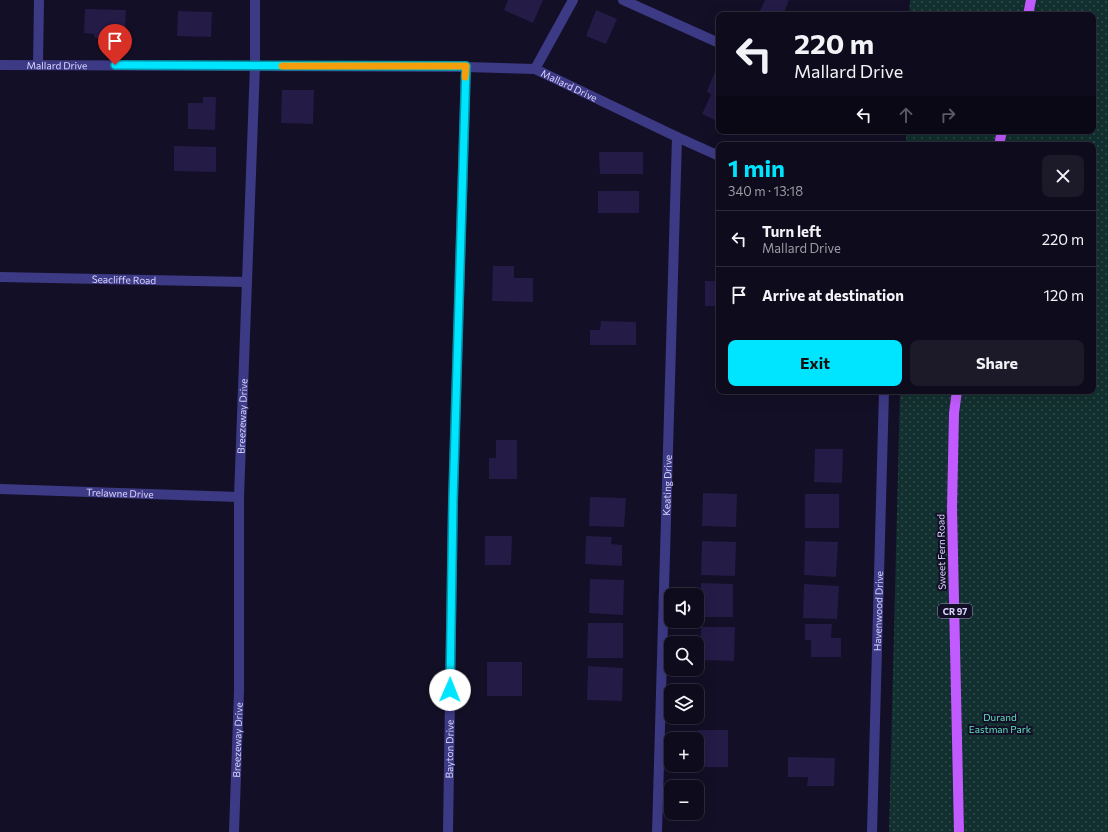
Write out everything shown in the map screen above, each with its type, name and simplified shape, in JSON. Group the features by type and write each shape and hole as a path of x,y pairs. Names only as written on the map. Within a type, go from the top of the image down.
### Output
{"main road":[{"path":"1029,12 1031,0"},
{"name":"Sweet Fern Road","path":"956,394 952,508 960,832"}],"street":[{"path":"38,65 39,0"},
{"name":"Breezeway Drive","path":"234,832 239,691 239,497 255,66 254,0"},
{"path":"535,69 573,0"},
{"path":"623,0 716,42"},
{"name":"Mallard Drive","path":"0,65 466,66 535,69 677,138 716,155"},
{"name":"Bayton Drive","path":"448,832 453,501 466,66"},
{"name":"Keating Drive","path":"657,832 677,138"},
{"name":"Seacliffe Road","path":"0,277 247,282"},
{"name":"Havenwood Drive","path":"872,832 884,394"},
{"name":"Trelawne Drive","path":"0,489 239,497"}],"green space":[{"name":"Durand Eastman Park","path":"910,0 1108,0 1108,832 889,832 900,394 1096,394 1096,142 906,142 906,134 1096,134 1096,12 909,12"}],"building":[{"path":"508,0 543,0 533,23 504,10"},
{"path":"765,0 789,0 784,12 759,12"},
{"path":"85,9 126,10 125,33 112,32 112,38 95,38 94,34 84,33"},
{"path":"596,10 617,19 606,44 586,36"},
{"path":"178,11 212,12 211,37 177,36"},
{"path":"716,69 716,121 702,114 711,95 707,91"},
{"path":"282,90 314,90 313,124 281,123"},
{"path":"203,97 216,97 215,130 188,129 188,103 203,103"},
{"path":"174,146 216,147 216,172 174,171"},
{"path":"599,152 643,152 643,174 600,174"},
{"path":"598,191 639,191 639,213 598,213"},
{"path":"493,266 514,266 514,278 533,278 533,302 492,301"},
{"path":"705,281 716,281 716,306 705,306"},
{"path":"601,321 636,322 636,345 590,345 590,330 600,330"},
{"path":"496,440 517,440 517,479 489,479 489,458 496,458"},
{"path":"815,449 843,449 842,483 814,482"},
{"path":"703,493 737,494 736,527 702,526"},
{"path":"805,494 839,494 839,528 805,528"},
{"path":"590,497 626,498 624,527 589,526"},
{"path":"485,536 512,536 511,565 485,565"},
{"path":"586,536 612,537 611,544 622,545 622,566 585,564"},
{"path":"702,541 736,542 735,576 701,575"},
{"path":"805,541 838,542 836,577 804,575"},
{"path":"590,579 624,580 623,615 589,613"},
{"path":"701,583 733,584 733,617 704,617 704,588 701,588"},
{"path":"804,584 839,586 837,619 803,618"},
{"path":"588,623 623,623 623,658 587,658"},
{"path":"805,624 832,624 831,638 841,638 841,657 811,657 811,640 805,640"},
{"path":"704,627 735,627 734,661 704,660 704,636 701,636 701,628"},
{"path":"487,662 522,662 522,696 487,696"},
{"path":"588,666 623,668 622,701 587,700"},
{"path":"698,730 728,730 728,767 704,767 704,732 698,732"},
{"path":"788,757 835,758 834,786 807,786 808,777 788,777"}],"slow traffic":[{"path":"282,66 466,66 465,77"}],"route":[{"path":"115,65 466,66 453,501 450,690"}]}
